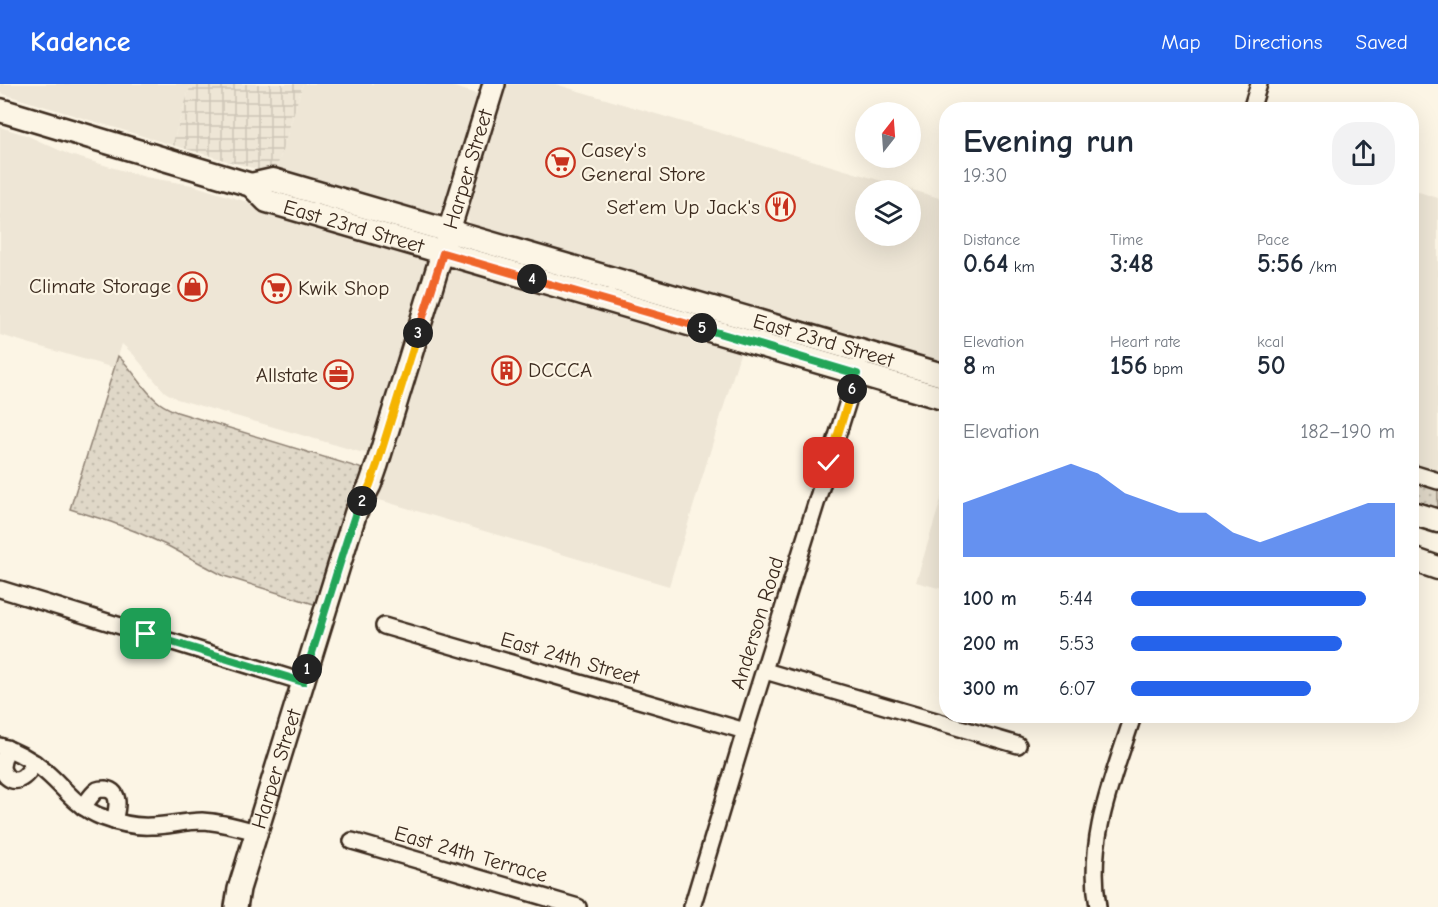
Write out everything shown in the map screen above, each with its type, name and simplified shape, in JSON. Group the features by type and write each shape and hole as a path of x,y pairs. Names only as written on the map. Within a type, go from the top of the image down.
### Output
{"main road":[{"name":"East 23rd Street","path":"0,110 251,185 267,201 443,253 860,363 939,375"},
{"name":"East 23rd Street","path":"251,185 273,180 450,231 860,363 939,396"},
{"path":"1419,515 1438,521"},
{"path":"1419,561 1438,567"}],"street":[{"name":"Harper Street","path":"236,907 256,832 347,540 356,512 377,465 494,84"},
{"path":"1253,102 1259,84"},
{"name":"Anderson Road","path":"692,907 860,363"},
{"path":"1419,475 1438,481"},
{"path":"0,589 303,682"},
{"name":"East 24th Street","path":"384,626 745,731"},
{"path":"765,670 939,722"},
{"path":"944,723 1018,745"},
{"path":"1098,907 1095,878 1098,834 1131,723"},
{"path":"35,764 19,780 8,778 2,768 3,747 35,764 84,807 114,821 135,826 152,826 201,821 224,823 256,832"},
{"path":"84,807 96,791 107,789 116,797 114,821"},
{"name":"East 24th Terrace","path":"352,841 578,907"}],"shaded area":[{"path":"0,84 191,84 172,145 0,93"},
{"path":"191,84 303,84 275,174 172,145"},
{"path":"303,84 444,84 481,95 443,209 433,215 275,174"},
{"path":"503,84 555,84 879,180 855,180 855,246 921,246 921,193 939,198 939,361 892,347 844,340 796,320 652,277 605,270 472,226 467,210"},
{"path":"0,127 26,135 70,155 145,177 192,185 424,256 427,263 426,270 372,449 367,453 360,452 177,399 165,392 122,344 114,368 0,335"},
{"path":"1419,192 1438,198 1438,474 1419,468"},
{"path":"454,267 489,273 518,288 559,300 591,303 742,347 669,586 373,498 447,274"},
{"path":"118,356 151,395 161,404 177,412 360,468 364,477 317,605 224,576 137,532 70,509"},
{"path":"1419,483 1438,489 1438,513 1419,507"},
{"path":"939,506 939,588 916,582"}],"place":[{"name":"Casey's General Store","path":"560,162"},
{"name":"Set'em Up Jack's","path":"781,207"},
{"name":"Climate Storage","path":"192,286"},
{"name":"Kwik Shop","path":"277,288"},
{"name":"DCCCA","path":"507,370"},
{"name":"Allstate","path":"339,375"}],"route":[{"path":"146,634 303,682 356,512 377,465 443,253 857,374 829,463"}]}
